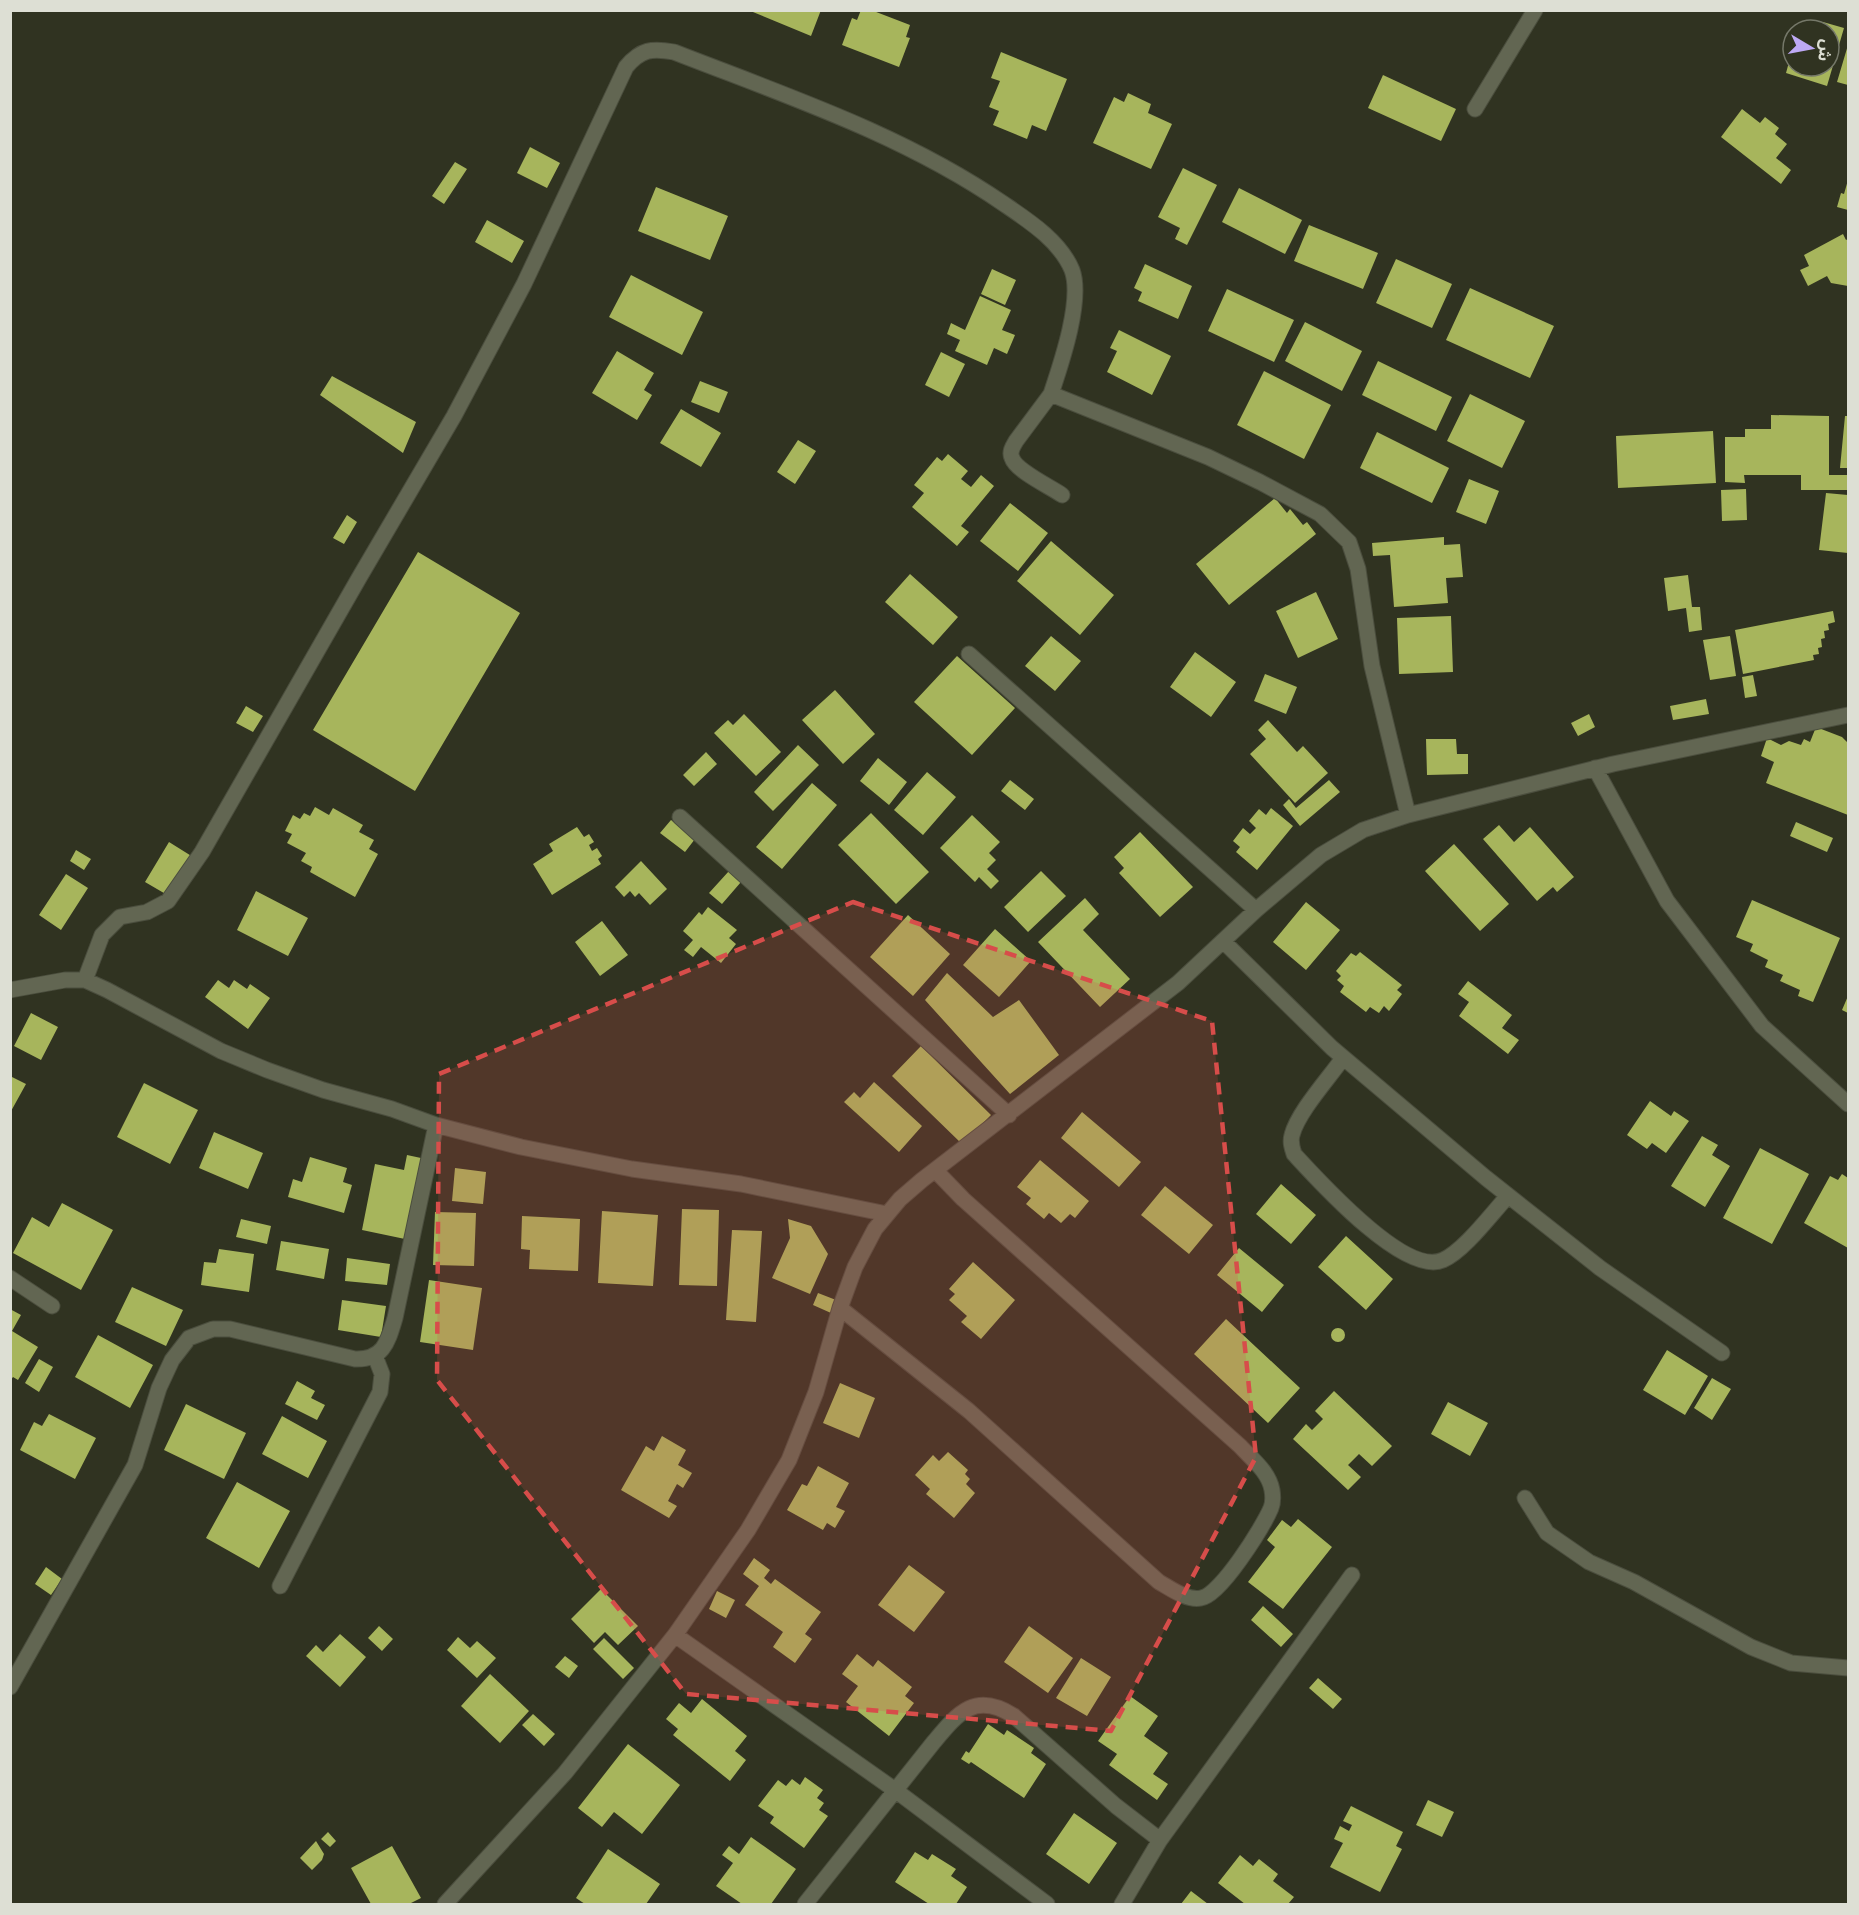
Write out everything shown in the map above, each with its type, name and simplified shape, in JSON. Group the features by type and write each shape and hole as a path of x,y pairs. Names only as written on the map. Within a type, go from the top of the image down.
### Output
{"street":[{"path":"1475,109 1535,10"},
{"path":"85,980 102,935 120,917 147,912 168,901 202,852 454,416 524,284 627,67 635,56 658,49 674,52 849,120 972,182 1040,228 1071,270 1076,289 1066,348 1051,394 1016,441 1011,456 1013,462 1062,495"},
{"path":"1051,394 1208,457 1260,482 1320,514 1349,542 1358,569 1372,666 1408,815"},
{"path":"969,654 1256,910"},
{"path":"445,1905 565,1773 675,1635 748,1530 789,1460 816,1392 840,1308 855,1267 875,1229 900,1199 1178,983 1256,910 1321,855 1363,830 1408,815 1595,768 1848,715"},
{"path":"1595,768 1666,901 1762,1026 1848,1104"},
{"path":"680,817 1009,1115"},
{"path":"1223,941 1343,1058 1508,1196 1600,1268 1722,1353"},
{"path":"10,990 65,980 85,980 221,1051 257,1067 436,1125 543,1151 632,1169 741,1184 887,1214"},
{"path":"1343,1058 1300,1119 1292,1136 1292,1146 1294,1154 1335,1198 1386,1241 1412,1257 1428,1262 1442,1261 1464,1245 1508,1196"},
{"path":"10,1687 135,1465 159,1388 172,1360 189,1338 213,1329 230,1329 367,1360 383,1349 395,1318 436,1125"},
{"path":"840,1308 969,1411 1159,1582 1176,1592 1201,1599 1213,1593 1262,1527 1272,1506 1273,1492 1270,1481 1262,1469 1240,1446 963,1199 935,1170"},
{"path":"10,1278 52,1306"},
{"path":"280,1586 380,1392 382,1374 375,1356"},
{"path":"1525,1498 1547,1533 1589,1562 1634,1582 1751,1647 1791,1663 1848,1668"},
{"path":"1122,1905 1160,1839 1352,1575"},
{"path":"675,1635 895,1790 1047,1905"},
{"path":"805,1905 952,1721 975,1705 987,1704 1001,1708 1014,1716 1116,1806 1160,1839"}],"highlighted area":[{"path":"853,902 1212,1021 1256,1457 1111,1731 686,1694 437,1380 439,1074"}],"building":[{"path":"748,10 821,10 811,36"},
{"path":"861,10 871,10 910,25 906,37 910,38 899,67 842,45 852,18 857,20"},
{"path":"1848,45 1848,85 1837,82 1838,78 1841,78 1841,69"},
{"path":"1001,52 1067,79 1046,131 1032,125 1027,139 993,125 999,111 989,107 1000,81 991,78"},
{"path":"1383,75 1456,109 1441,141 1368,108"},
{"path":"1802,78 1829,78 1827,86"},
{"path":"1128,93 1151,104 1148,113 1172,124 1151,169 1093,143 1114,97 1124,102"},
{"path":"1742,109 1760,123 1765,117 1779,128 1775,134 1787,144 1776,158 1791,170 1781,184 1721,137"},
{"path":"530,147 560,163 547,188 517,173"},
{"path":"455,162 467,169 444,204 432,196"},
{"path":"1183,168 1217,185 1187,245 1175,239 1180,228 1158,217"},
{"path":"1848,180 1848,210 1837,207"},
{"path":"656,187 728,216 710,260 638,231"},
{"path":"1239,188 1302,220 1285,254 1222,222"},
{"path":"487,220 524,241 512,263 475,242"},
{"path":"1309,225 1378,253 1363,289 1294,261"},
{"path":"1843,234 1846,240 1848,239 1848,286 1831,283 1827,276 1808,286 1800,270 1809,266 1804,255"},
{"path":"1396,259 1452,284 1432,328 1376,303"},
{"path":"1145,264 1192,286 1178,319 1138,301 1142,292 1134,288"},
{"path":"992,269 1016,280 1005,305 981,294"},
{"path":"631,275 703,312 682,355 609,317"},
{"path":"1470,288 1554,326 1530,378 1446,340"},
{"path":"1227,289 1294,320 1274,362 1208,331"},
{"path":"980,296 1011,310 1002,330 1015,335 1007,354 994,348 987,365 955,351 960,340 947,334 951,323 965,330"},
{"path":"1305,322 1362,351 1342,391 1285,361"},
{"path":"1119,330 1171,356 1152,395 1107,372 1117,351 1110,348"},
{"path":"617,351 654,373 644,390 652,395 637,420 592,393"},
{"path":"941,352 965,364 949,397 925,385"},
{"path":"1378,361 1452,397 1436,431 1362,395"},
{"path":"1264,371 1331,405 1304,459 1237,425"},
{"path":"332,376 416,422 403,453 320,395"},
{"path":"700,381 728,392 719,413 691,402"},
{"path":"1470,394 1525,421 1502,468 1447,441"},
{"path":"681,409 721,433 701,467 660,443"},
{"path":"1771,415 1829,416 1829,475 1848,475 1848,490 1801,490 1801,475 1744,475 1745,483 1725,482 1725,437 1745,437 1745,429 1771,429"},
{"path":"1845,416 1848,416 1848,468 1840,468"},
{"path":"1713,431 1716,483 1618,488 1616,436"},
{"path":"1377,432 1449,468 1432,503 1360,468"},
{"path":"798,440 816,451 795,484 777,472"},
{"path":"948,454 968,471 961,479 971,487 981,475 994,486 961,526 969,532 957,546 912,507 924,493 914,485 937,457 942,461"},
{"path":"1469,479 1499,491 1486,524 1456,512"},
{"path":"1746,489 1747,520 1722,521 1721,490"},
{"path":"1826,493 1848,495 1848,553 1819,550"},
{"path":"1275,498 1287,513 1290,509 1303,525 1307,522 1316,534 1229,605 1196,564"},
{"path":"1010,503 1048,533 1018,571 980,541"},
{"path":"347,515 357,522 344,544 333,538"},
{"path":"1444,537 1444,545 1460,544 1463,577 1446,578 1448,603 1394,607 1390,555 1373,556 1372,543"},
{"path":"1051,541 1114,595 1080,635 1017,581"},
{"path":"418,552 520,613 415,791 313,730"},
{"path":"910,574 958,617 933,645 885,602"},
{"path":"1688,575 1692,607 1700,607 1702,630 1689,632 1686,608 1668,611 1664,578"},
{"path":"1316,592 1338,639 1298,658 1276,611"},
{"path":"1833,611 1835,622 1828,624 1829,630 1824,631 1825,638 1821,639 1822,647 1818,648 1819,654 1813,655 1814,660 1743,674 1735,630"},
{"path":"1451,616 1453,672 1399,674 1397,618"},
{"path":"1051,636 1081,661 1055,691 1025,666"},
{"path":"1730,636 1736,676 1710,680 1703,640"},
{"path":"1195,652 1236,682 1211,717 1170,687"},
{"path":"957,656 1015,708 972,755 914,702"},
{"path":"1265,674 1297,687 1286,714 1254,701"},
{"path":"1753,675 1757,696 1745,698 1742,677"},
{"path":"835,690 875,734 843,764 802,720"},
{"path":"1706,699 1709,714 1673,720 1670,706"},
{"path":"246,706 263,716 253,732 236,723"},
{"path":"744,714 781,752 756,776 714,733 728,720 733,725"},
{"path":"1589,714 1595,727 1578,736 1571,723"},
{"path":"1268,720 1297,752 1303,746 1328,773 1295,803 1250,754 1266,739 1258,730"},
{"path":"1816,727 1842,737 1848,743 1848,815 1766,783 1774,762 1761,756 1767,738 1781,745 1789,741 1801,745 1804,739 1810,742"},
{"path":"1426,739 1456,739 1457,754 1468,754 1468,774 1427,775"},
{"path":"798,745 819,765 773,811 754,792"},
{"path":"706,752 717,764 694,786 683,775"},
{"path":"878,758 907,782 889,805 860,781"},
{"path":"927,772 956,797 923,835 894,810"},
{"path":"1010,780 1034,799 1025,810 1001,791"},
{"path":"1329,780 1340,792 1300,826 1283,805 1289,799 1296,808"},
{"path":"812,783 837,805 782,869 756,847"},
{"path":"315,807 329,815 333,808 363,825 359,832 374,840 369,849 378,854 355,897 310,872 312,867 301,861 306,853 287,843 292,834 285,831 293,815 300,819 304,813 310,816"},
{"path":"1271,808 1293,826 1257,870 1236,852 1240,847 1233,841 1243,828 1250,834 1256,828 1249,821 1259,809 1266,815"},
{"path":"871,813 929,872 896,904 838,845"},
{"path":"972,815 1000,842 989,853 996,860 987,869 999,881 991,889 979,877 975,882 940,848"},
{"path":"671,820 695,839 685,852 660,833"},
{"path":"1796,822 1833,838 1827,852 1790,836"},
{"path":"1499,825 1514,842 1530,827 1574,877 1557,892 1553,887 1537,901 1483,839"},
{"path":"577,827 584,837 589,834 594,842 589,845 592,851 597,848 602,856 598,859 601,864 552,895 533,864 553,851 549,844"},
{"path":"1140,832 1193,887 1160,917 1119,873 1124,868 1114,857"},
{"path":"169,842 193,857 169,896 145,882"},
{"path":"1454,844 1509,904 1480,931 1425,871"},
{"path":"76,850 91,859 84,870 70,861"},
{"path":"641,861 667,889 650,905 639,893 635,897 630,891 624,897 615,887"},
{"path":"729,871 741,882 722,904 709,893"},
{"path":"1041,871 1066,896 1028,932 1004,907"},
{"path":"66,874 88,888 61,930 39,915"},
{"path":"256,891 308,918 288,956 237,930"},
{"path":"1085,898 1099,914 1083,930 1130,979 1100,1007 1038,942"},
{"path":"1752,900 1840,938 1813,1002 1798,996 1800,990 1780,981 1783,975 1765,967 1768,960 1750,951 1753,944 1736,937"},
{"path":"1306,902 1340,930 1306,970 1273,942"},
{"path":"708,907 737,930 729,938 736,944 721,963 701,947 693,957 684,950 693,940 683,931 699,912 702,915"},
{"path":"908,915 950,954 913,996 870,957"},
{"path":"602,921 628,955 600,976 575,942"},
{"path":"995,929 1031,961 999,997 963,965"},
{"path":"1360,952 1402,985 1397,990 1402,994 1389,1011 1384,1006 1379,1013 1370,1007 1366,1012 1340,992 1344,986 1337,980 1341,976 1336,971 1351,953 1356,956"},
{"path":"947,973 993,1017 1019,1000 1059,1055 1010,1094 925,1000"},
{"path":"218,980 229,988 234,980 247,989 250,984 270,998 248,1029 205,997"},
{"path":"1468,981 1512,1015 1502,1028 1519,1040 1508,1054 1459,1016 1469,1002 1458,994"},
{"path":"1848,996 1848,1013 1842,1010"},
{"path":"31,1013 58,1027 41,1060 14,1046"},
{"path":"921,1046 991,1115 962,1144 892,1076"},
{"path":"10,1076 26,1084 10,1113"},
{"path":"874,1082 922,1126 899,1152 844,1102 854,1092 860,1098"},
{"path":"144,1083 198,1110 170,1164 117,1137"},
{"path":"1650,1101 1671,1116 1674,1111 1689,1121 1666,1153 1652,1143 1647,1149 1627,1135"},
{"path":"1082,1112 1141,1162 1119,1187 1061,1138"},
{"path":"214,1132 263,1153 248,1189 199,1168"},
{"path":"1702,1136 1718,1145 1712,1155 1730,1166 1705,1207 1671,1186"},
{"path":"1760,1148 1809,1174 1772,1244 1723,1218"},
{"path":"407,1155 421,1158 405,1239 362,1230 375,1164 404,1170"},
{"path":"310,1157 347,1168 343,1182 352,1185 344,1213 288,1197 293,1179 302,1182"},
{"path":"1040,1160 1089,1201 1075,1218 1070,1214 1061,1223 1049,1213 1044,1219 1026,1204 1031,1198 1017,1187"},
{"path":"455,1168 486,1172 483,1204 452,1201"},
{"path":"1842,1174 1848,1178 1848,1248 1804,1223 1830,1176 1838,1180"},
{"path":"1281,1184 1316,1215 1291,1244 1256,1214"},
{"path":"1165,1186 1213,1225 1189,1254 1141,1215"},
{"path":"62,1203 113,1230 81,1290 13,1253 32,1217 49,1227"},
{"path":"682,1209 719,1210 717,1286 679,1285"},
{"path":"602,1211 658,1215 653,1286 598,1283"},
{"path":"435,1212 476,1213 474,1266 433,1265"},
{"path":"522,1216 580,1219 578,1271 529,1269 530,1250 521,1249"},
{"path":"241,1219 271,1226 267,1244 236,1237"},
{"path":"788,1219 811,1226 828,1254 810,1294 772,1278 790,1238"},
{"path":"732,1230 762,1231 756,1322 726,1320"},
{"path":"1346,1236 1393,1279 1366,1310 1318,1267"},
{"path":"281,1241 329,1249 324,1279 276,1270"},
{"path":"1239,1248 1284,1285 1262,1312 1217,1275"},
{"path":"219,1249 254,1254 249,1292 201,1285 204,1262 216,1263"},
{"path":"347,1258 390,1264 387,1285 345,1281"},
{"path":"973,1262 1015,1300 981,1339 961,1322 967,1316 949,1300 955,1294 949,1289"},
{"path":"429,1280 482,1288 473,1350 420,1342"},
{"path":"132,1287 183,1310 166,1346 115,1322"},
{"path":"818,1293 836,1300 831,1313 813,1305"},
{"path":"342,1300 386,1306 381,1337 338,1330"},
{"path":"10,1309 21,1315 12,1331 38,1347 18,1380 13,1377 10,1381"},
{"path":"1226,1319 1300,1388 1268,1423 1194,1354"},
{"path":"1335,1328 1341,1328 1345,1335 1341,1342 1335,1342 1331,1338 1331,1332"},
{"path":"98,1335 153,1365 130,1408 75,1377"},
{"path":"1667,1350 1708,1376 1685,1415 1643,1390"},
{"path":"39,1359 53,1367 39,1392 25,1383"},
{"path":"1712,1378 1731,1389 1712,1420 1694,1408"},
{"path":"297,1381 315,1391 311,1398 325,1405 317,1420 285,1404"},
{"path":"840,1383 875,1398 859,1438 823,1423"},
{"path":"1334,1391 1392,1446 1372,1466 1359,1454 1348,1465 1361,1477 1348,1490 1293,1439 1306,1424 1312,1430 1323,1419 1315,1411"},
{"path":"1448,1402 1488,1423 1470,1456 1431,1434"},
{"path":"186,1404 246,1433 224,1479 164,1450"},
{"path":"49,1414 96,1438 75,1479 20,1450 34,1422 42,1426"},
{"path":"282,1416 327,1441 308,1478 262,1454"},
{"path":"662,1436 686,1450 678,1465 692,1473 683,1488 677,1484 668,1501 677,1506 669,1518 621,1490 646,1446 654,1451"},
{"path":"948,1452 968,1470 965,1474 970,1479 966,1484 975,1493 954,1518 926,1494 930,1489 915,1475 933,1455 939,1461"},
{"path":"818,1466 849,1483 836,1507 845,1511 835,1528 827,1523 823,1530 787,1510 802,1484 807,1486"},
{"path":"237,1482 290,1511 259,1568 206,1538"},
{"path":"1298,1519 1332,1547 1283,1609 1248,1582 1275,1547 1267,1540 1282,1520 1291,1527"},
{"path":"754,1558 770,1570 764,1578 771,1584 775,1579 821,1612 805,1634 812,1639 795,1663 773,1647 783,1632 745,1605 759,1586 743,1574"},
{"path":"909,1565 945,1592 914,1632 878,1605"},
{"path":"46,1567 62,1579 51,1595 35,1584"},
{"path":"601,1589 638,1626 618,1645 605,1632 594,1643 571,1619"},
{"path":"717,1591 735,1600 726,1618 709,1609"},
{"path":"1263,1606 1293,1634 1281,1647 1251,1620"},
{"path":"379,1626 393,1639 382,1651 368,1638"},
{"path":"1029,1626 1073,1658 1048,1693 1004,1662"},
{"path":"340,1634 366,1657 340,1687 306,1656 316,1645 323,1652"},
{"path":"458,1637 470,1648 477,1641 496,1658 477,1678 447,1650"},
{"path":"604,1638 634,1668 623,1679 593,1649"},
{"path":"857,1654 873,1667 878,1660 912,1687 905,1696 914,1703 889,1736 846,1702 858,1686 842,1674"},
{"path":"565,1656 578,1666 569,1678 555,1667"},
{"path":"1081,1658 1111,1677 1087,1716 1056,1698"},
{"path":"490,1674 529,1711 500,1743 461,1706"},
{"path":"1318,1678 1342,1699 1333,1709 1309,1688"},
{"path":"1130,1696 1158,1716 1144,1736 1168,1753 1153,1774 1168,1784 1157,1800 1109,1765 1117,1754 1098,1741"},
{"path":"702,1699 747,1736 735,1751 746,1760 730,1781 673,1735 678,1729 666,1719 679,1703 691,1713"},
{"path":"533,1714 555,1734 544,1746 522,1725"},
{"path":"988,1724 1004,1735 1007,1730 1034,1748 1031,1753 1046,1764 1024,1798 971,1762 969,1764 961,1759 966,1751 969,1753"},
{"path":"628,1744 680,1785 642,1834 614,1812 602,1827 578,1808"},
{"path":"805,1777 823,1790 817,1798 824,1803 819,1810 828,1816 804,1848 770,1823 774,1817 758,1806 778,1780 786,1786 792,1779 800,1785"},
{"path":"1428,1800 1454,1812 1442,1837 1416,1825"},
{"path":"1351,1806 1403,1832 1396,1846 1402,1849 1380,1892 1330,1867 1343,1843 1334,1839 1340,1826 1349,1831 1352,1825 1343,1821"},
{"path":"1074,1813 1117,1843 1089,1884 1046,1854"},
{"path":"328,1832 336,1841 330,1847 321,1839"},
{"path":"751,1837 796,1869 771,1904 742,1904 716,1886 733,1863 722,1855 729,1846 739,1854"},
{"path":"316,1841 324,1854 322,1860 312,1870 300,1858"},
{"path":"392,1846 421,1898 409,1904 371,1904 351,1868"},
{"path":"608,1849 660,1884 646,1904 585,1904 576,1898"},
{"path":"915,1852 928,1860 932,1854 956,1869 951,1876 967,1887 956,1904 929,1904 895,1882"},
{"path":"1240,1855 1253,1866 1259,1859 1278,1874 1273,1881 1294,1897 1288,1904 1245,1904 1218,1883"},
{"path":"1191,1891 1208,1904 1181,1904"}]}
